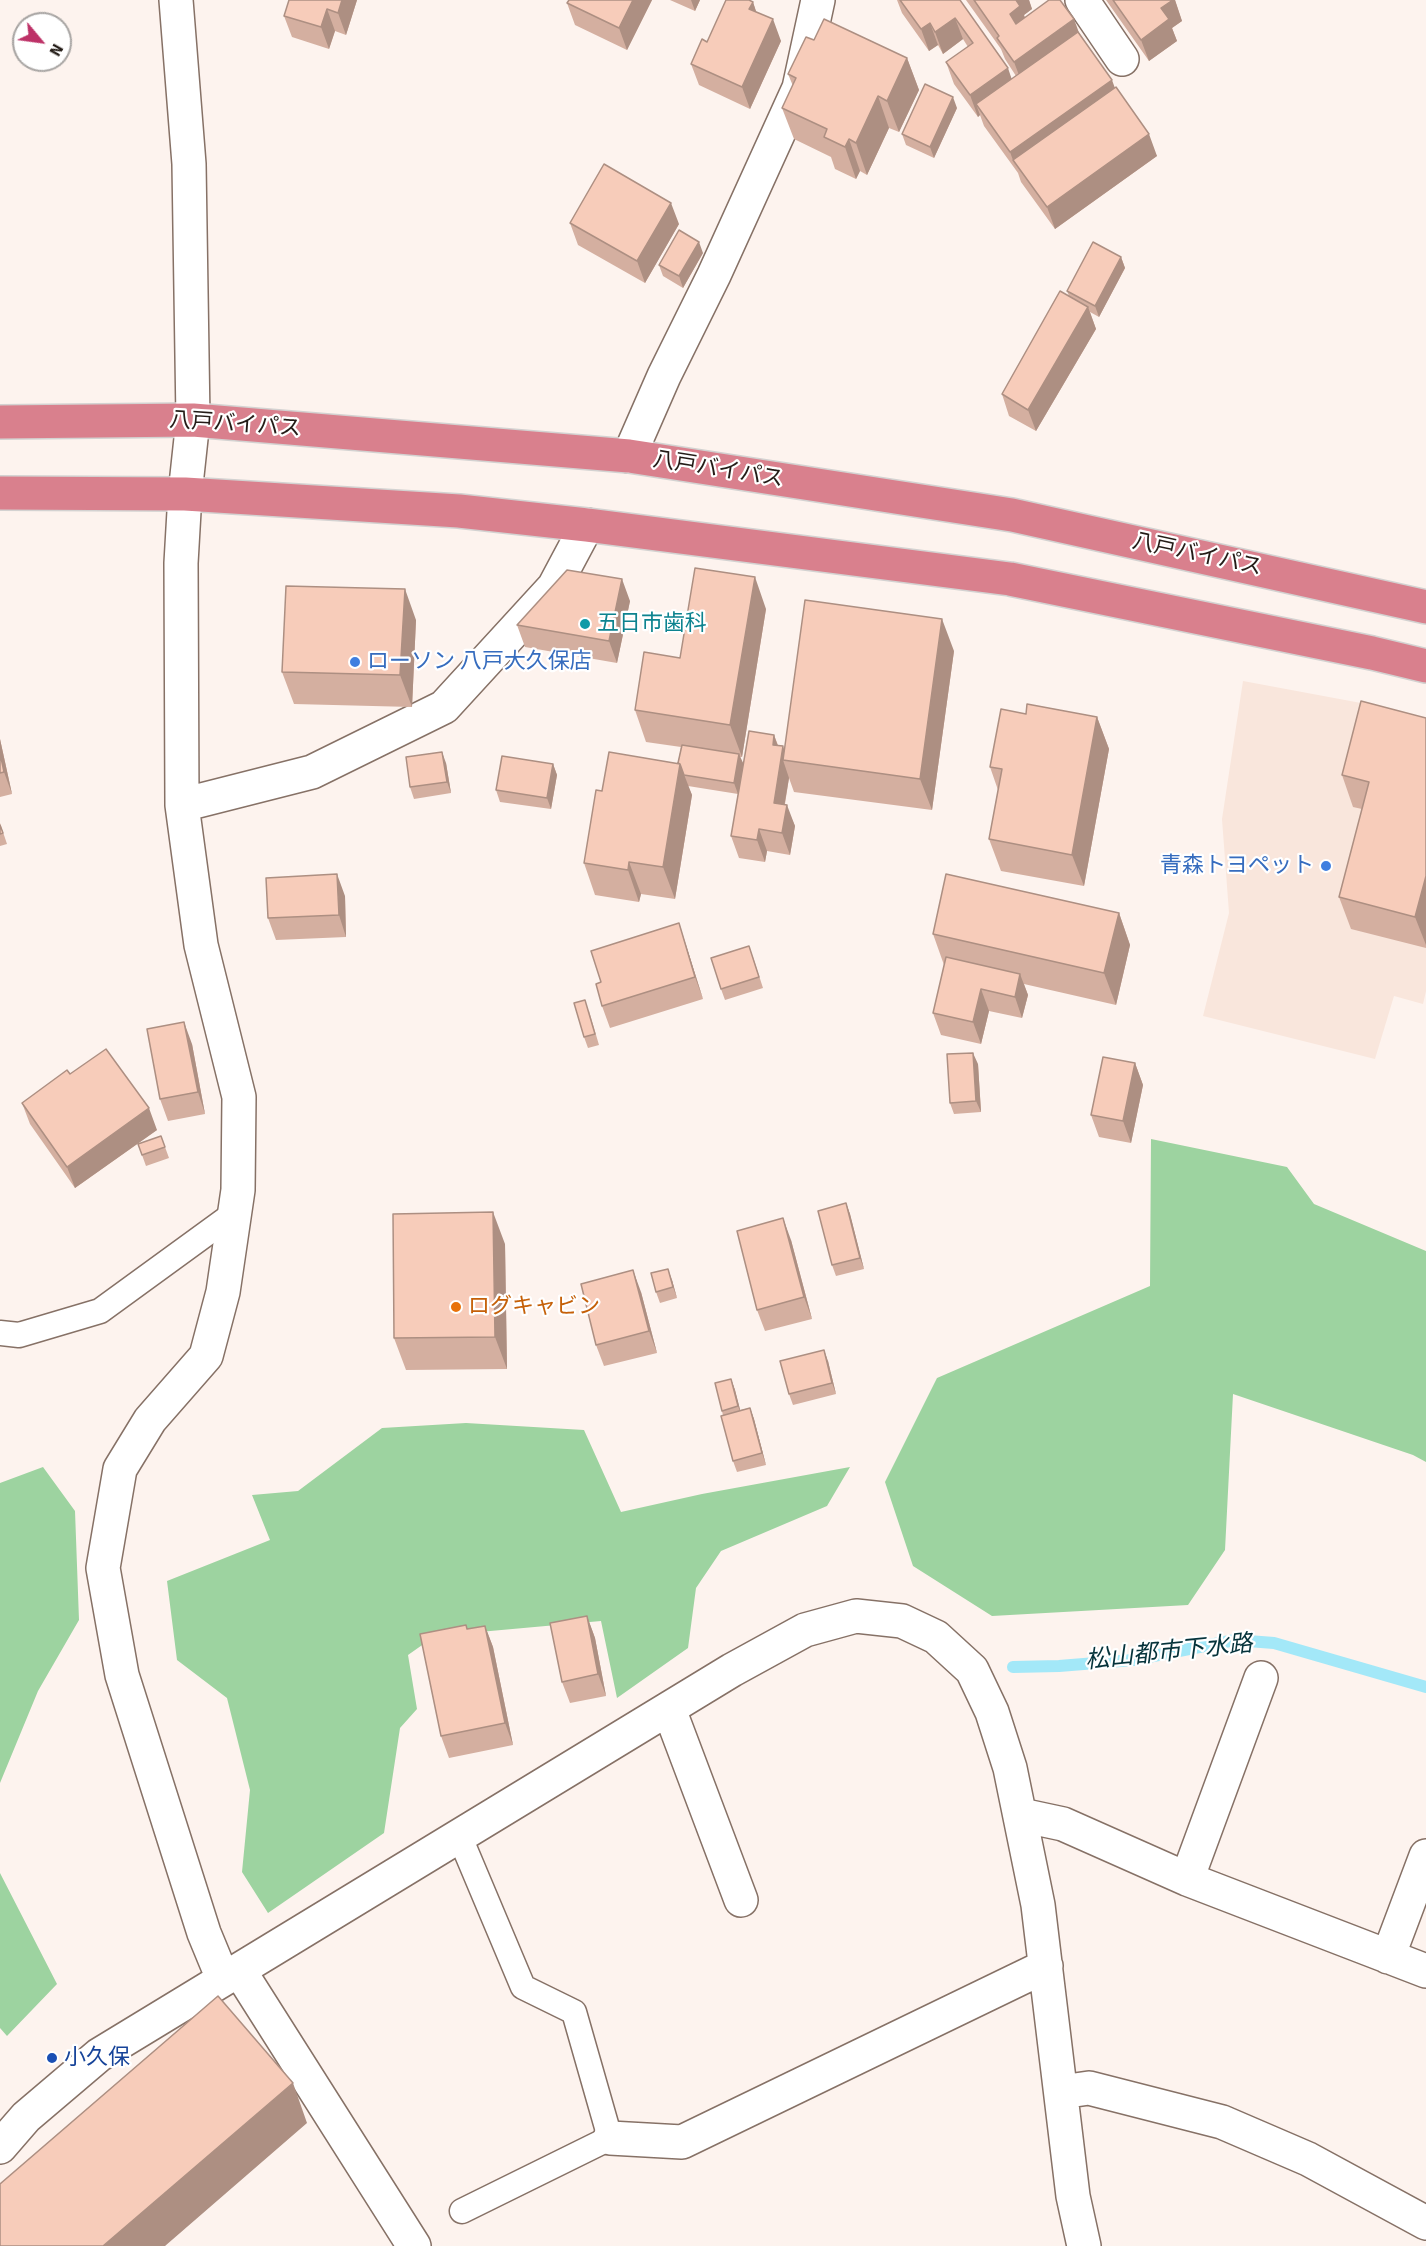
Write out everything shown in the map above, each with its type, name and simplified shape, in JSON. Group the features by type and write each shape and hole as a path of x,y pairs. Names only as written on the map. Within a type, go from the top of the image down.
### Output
{"highway":[{"name":"八戸バイパス","path":"0,422 193,420 629,456 1012,515 1426,607"},
{"path":"0,493 185,494 459,511 587,525 1010,579 1426,666"}],"street":[{"path":"176,0 189,164 193,420 181,563 182,805 201,945 239,1097 238,1190 224,1292 206,1356 150,1420 120,1469 103,1568 122,1675 204,1933 414,2246"},
{"path":"629,456 799,88 819,0"},
{"path":"1082,0 1122,59"},
{"path":"182,805 312,772 444,707 554,587 587,525"},
{"path":"0,2147 26,2117 99,2055 732,1670 805,1630 856,1616 902,1621 936,1637 972,1670 992,1712 1010,1768 1038,1905 1073,2196 1084,2246"},
{"path":"1187,1879 1261,1678"},
{"path":"669,1709 741,1900"},
{"path":"1021,1815 1063,1824 1187,1879 1426,1971"},
{"path":"1388,1956 1426,1856"},
{"path":"610,2138 682,2142 1046,1966"},
{"path":"1061,2092 1089,2088 1222,2122 1308,2159 1426,2223"}],"lane":[{"path":"0,1333 19,1335 100,1311 236,1212"},
{"path":"459,1835 523,1987 574,2012 610,2138 462,2211"}],"shaded area":[{"name":"青森トヨペット","path":"1243,681 1361,703 1426,720 1426,991 1423,1004 1394,996 1375,1059 1203,1016 1229,913 1222,819"}],"green space":[{"path":"1151,1139 1287,1167 1314,1204 1426,1251 1426,1462 1413,1455 1233,1394 1225,1550 1188,1605 992,1616 913,1566 885,1482 937,1378 1150,1286"},
{"path":"466,1423 584,1430 621,1512 702,1494 850,1467 827,1506 721,1551 696,1588 688,1648 617,1698 601,1621 435,1636 408,1655 417,1709 400,1728 384,1833 268,1913 242,1872 250,1790 227,1698 177,1660 167,1581 270,1540 252,1495 298,1491 382,1428"},
{"path":"43,1467 75,1511 79,1620 38,1691 0,1783 0,1483"},
{"path":"0,1873 57,1984 7,2036 0,2028"}],"building":[{"path":"289,0 342,0 338,13 327,9 321,27 284,16"},
{"path":"569,0 633,0 619,28 567,3"},
{"path":"726,0 749,0 753,2 749,9 773,19 742,87 691,64 702,39 707,42"},
{"path":"900,0 960,0 1008,68 970,95 946,62 973,43 955,18 935,32 930,23 921,29"},
{"path":"974,0 1016,0 1020,6 1010,14 1016,24 1049,0 1060,0 1074,19 1014,62"},
{"path":"1113,0 1173,0 1161,8 1169,19 1141,40"},
{"path":"824,19 907,58 887,101 878,96 856,143 849,139 845,147 824,137 827,129 782,108 796,78 788,74 806,37 814,40"},
{"path":"1078,32 1112,80 1010,152 976,104"},
{"path":"925,84 953,97 930,147 902,134"},
{"path":"1116,87 1149,134 1047,207 1013,160"},
{"path":"604,164 671,203 637,261 570,223"},
{"path":"679,230 699,242 679,276 659,265"},
{"path":"1093,242 1121,257 1095,306 1067,291"},
{"path":"1060,291 1088,307 1028,410 1002,394"},
{"path":"695,568 755,577 730,725 635,710 644,652 680,658"},
{"path":"567,570 622,579 609,641 517,625"},
{"path":"286,586 405,589 400,675 282,672"},
{"path":"805,600 942,619 920,779 783,760"},
{"path":"1361,701 1426,718 1426,876 1415,917 1339,897 1369,782 1342,775"},
{"path":"1027,704 1097,717 1072,855 989,839 1002,769 990,767 1001,709 1026,714"},
{"path":"749,731 774,735 773,745 783,746 774,803 787,805 782,833 759,829 757,840 731,836"},
{"path":"682,745 739,754 734,783 684,775 678,763"},
{"path":"442,752 447,782 410,787 406,757"},
{"path":"609,752 680,764 663,867 629,862 628,870 584,863 596,790 602,791"},
{"path":"0,753 4,772 0,773"},
{"path":"502,756 553,764 547,798 496,790"},
{"path":"337,874 339,915 268,918 266,878"},
{"path":"946,874 1119,913 1104,973 933,934"},
{"path":"679,923 695,977 602,1006 596,984 601,982 591,951"},
{"path":"749,946 759,977 721,989 711,958"},
{"path":"946,957 1020,974 1015,997 981,989 973,1022 933,1013"},
{"path":"585,1000 595,1034 584,1037 574,1003"},
{"path":"184,1022 198,1092 160,1099 147,1029"},
{"path":"106,1049 149,1108 67,1167 22,1103 67,1070 70,1074"},
{"path":"973,1053 976,1101 950,1103 947,1054"},
{"path":"1103,1057 1135,1063 1123,1121 1091,1115"},
{"path":"161,1136 165,1147 142,1155 138,1144"},
{"path":"846,1203 860,1258 832,1265 818,1211"},
{"name":"ログキャビン","path":"493,1212 495,1337 394,1338 393,1214"},
{"path":"783,1218 804,1297 757,1310 737,1231"},
{"path":"668,1269 673,1287 656,1292 651,1273"},
{"path":"633,1270 649,1331 596,1345 581,1284"},
{"path":"824,1350 832,1383 789,1394 780,1361"},
{"path":"731,1379 738,1406 722,1411 715,1383"},
{"path":"750,1408 762,1453 733,1461 721,1416"},
{"path":"587,1616 598,1674 562,1682 550,1623"},
{"path":"466,1625 467,1629 485,1626 505,1723 441,1736 420,1634"},
{"path":"218,1996 293,2083 103,2246 0,2246 0,2184"}],"waterway":[{"name":"松山都市下水路","path":"1013,1667 1133,1660 1235,1640 1274,1643 1426,1687"}],"place":[{"name":"五日市歯科","path":"585,624"},
{"name":"ローソン 八戸大久保店","path":"355,662"},
{"name":"青森トヨペット","path":"1326,866"},
{"name":"ログキャビン","path":"456,1307"},
{"name":"小久保","path":"52,2058"}]}
